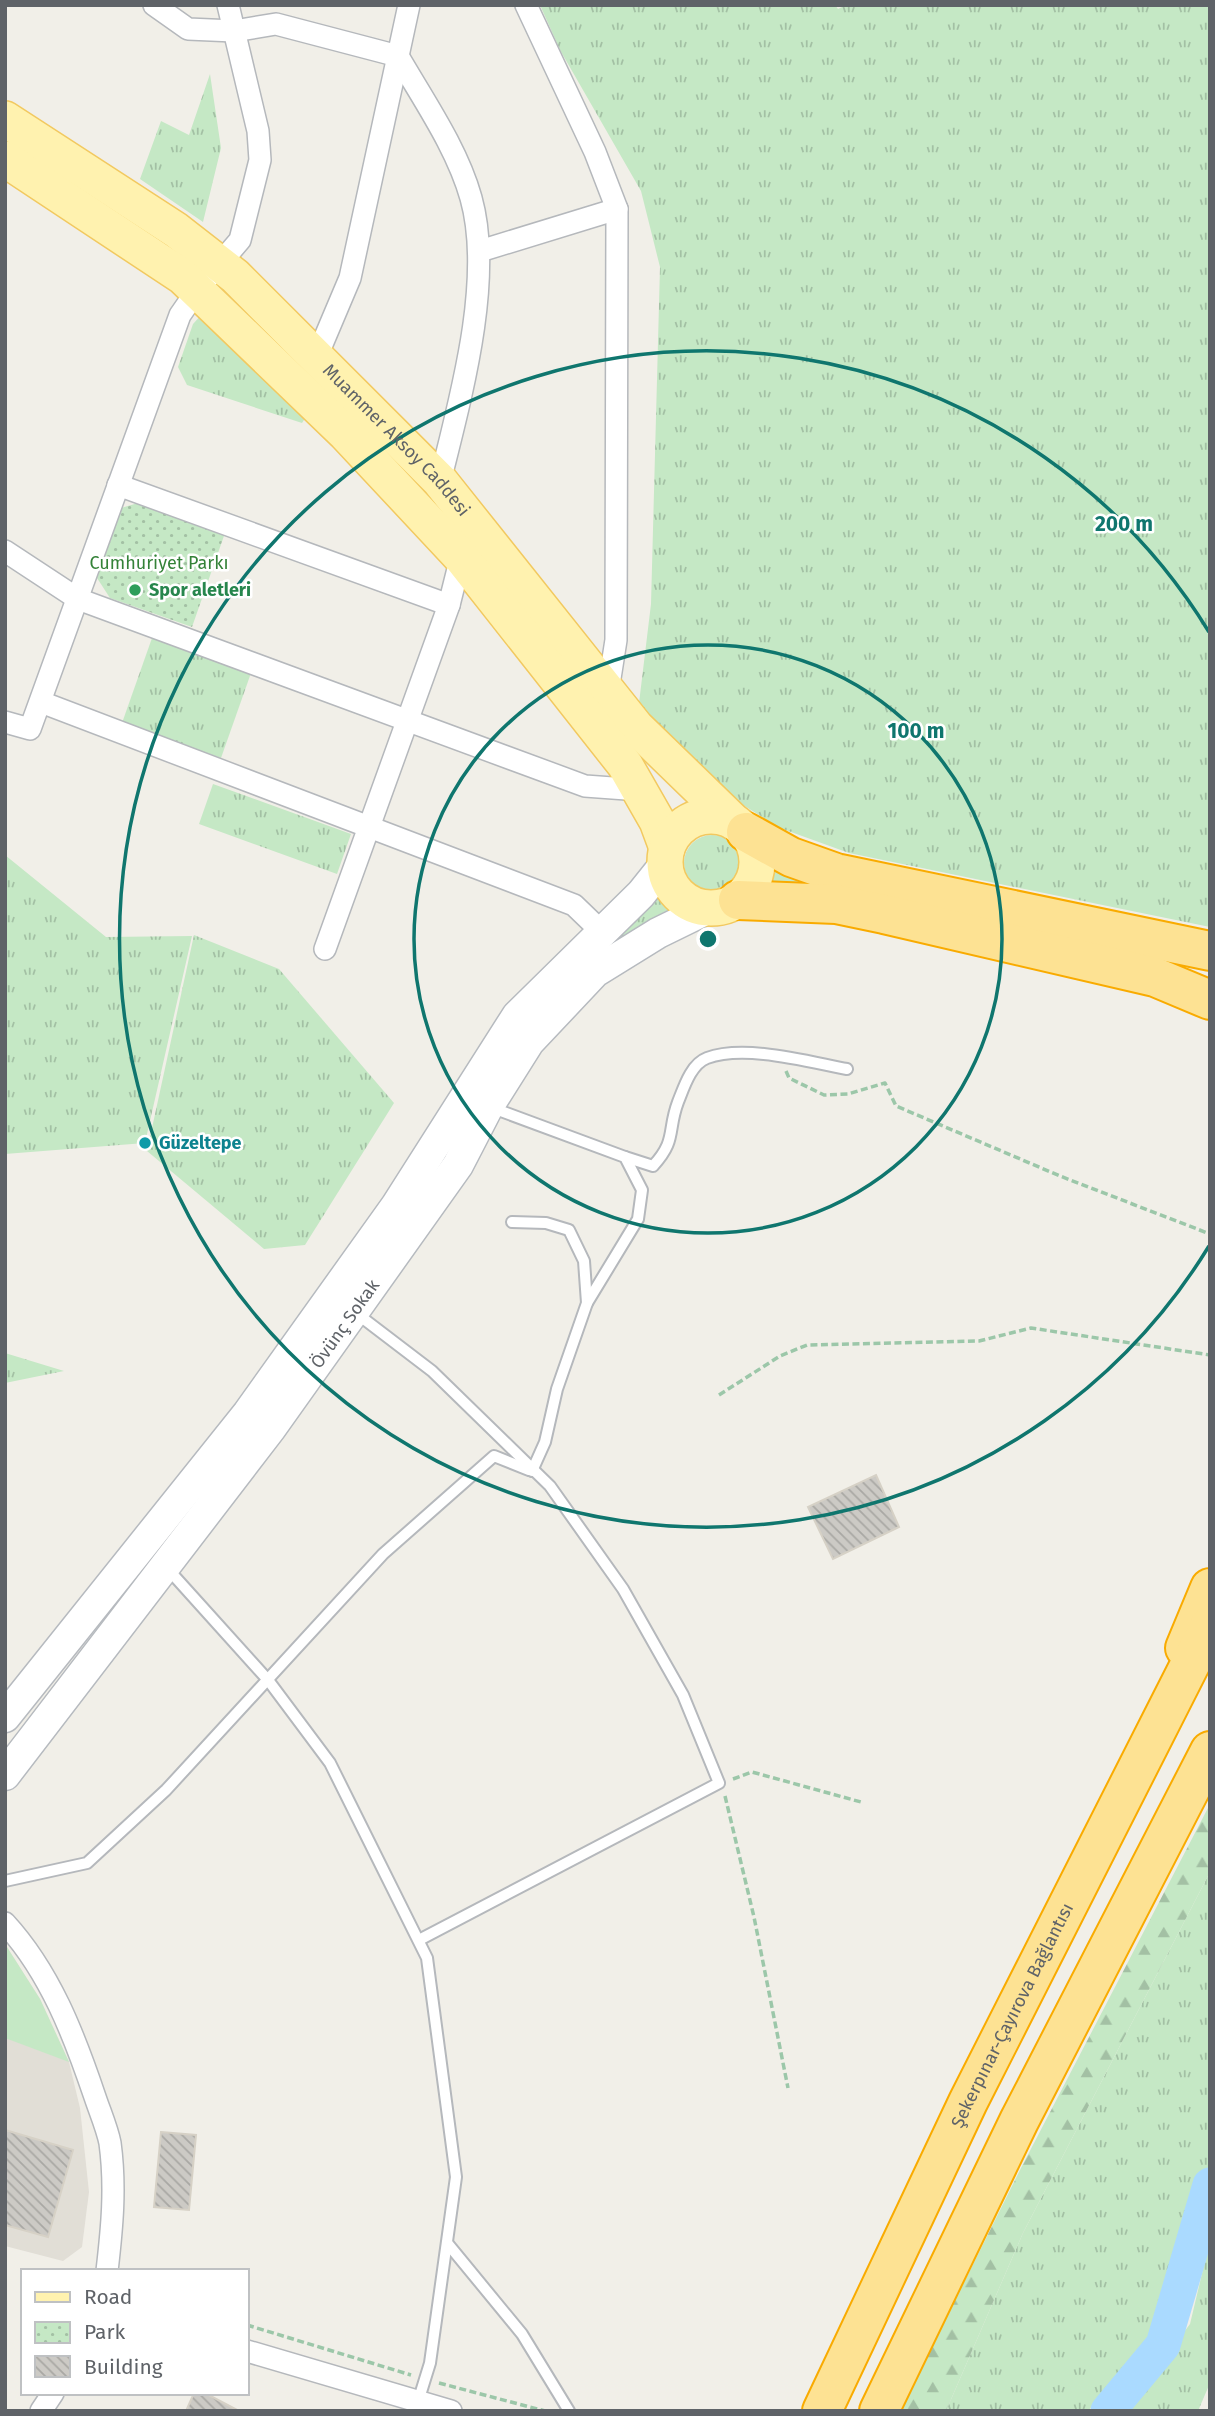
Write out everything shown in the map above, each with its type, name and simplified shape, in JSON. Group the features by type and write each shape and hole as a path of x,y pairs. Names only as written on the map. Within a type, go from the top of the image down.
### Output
{"highway":[{"path":"740,827 791,857 836,873 1210,951"},
{"path":"724,904 836,904 1155,977 1210,1000"},
{"path":"1135,1769 1210,1588"},
{"name":"Şekerpınar-Çayırova Bağlantısı","path":"822,2411 974,2089 1210,1625"},
{"path":"879,2411 1019,2121 1210,1751"}],"main road":[{"name":"Muammer Aksoy Caddesi","path":"5,119 176,230 209,276 317,356 440,481 636,727 740,827"},
{"path":"5,159 147,251 209,276 346,434 460,557 625,765 640,790 666,856 674,890 684,899 724,904 748,889 755,875 754,845 740,827 712,816 700,817 679,828 666,856"}],"street":[{"path":"154,5 188,29 234,31 276,24 398,56 439,125 470,197 480,251 466,378 440,481"},
{"path":"5,722 30,729 180,315 240,240 260,160 258,131 228,5"},
{"path":"317,356 351,278 408,5"},
{"path":"526,5 595,152 617,209 616,640 608,691"},
{"path":"480,251 617,209"},
{"path":"118,485 449,605"},
{"path":"5,551 78,599 585,786 640,790"},
{"path":"325,949 449,605 460,557"},
{"path":"41,702 574,905 603,932"},
{"name":"Övünç Sokak","path":"5,1717 248,1413 396,1206 517,1016 641,894 666,856"},
{"name":"Övünç Sokak","path":"5,1775 271,1428 354,1312 458,1165 488,1107 529,1041 595,972 658,933 724,904"},
{"path":"5,1923 18,1937 57,1997 109,2141 115,2207 107,2269"},
{"path":"248,2351 416,2406 452,2411"},
{"path":"41,2411 52,2395"}],"lane":[{"path":"488,1107 653,1166 667,1150 677,1104 692,1070 706,1058 747,1053 848,1069"},
{"path":"532,1471 545,1443 556,1389 587,1303 638,1219 642,1190 625,1157"},
{"path":"512,1222 545,1223 569,1230 584,1261 587,1303"},
{"path":"354,1312 432,1371 550,1486 623,1589 683,1695 719,1783 419,1940"},
{"path":"5,1881 87,1863 166,1790 383,1555 494,1457 532,1471"},
{"path":"166,1566 268,1680 330,1763 427,1958 456,2177 448,2244 425,2379 416,2406"},
{"path":"448,2244 522,2334 569,2411"}],"path":[{"path":"781,1057 789,1078 824,1095 849,1094 885,1083 896,1106 1060,1176 1210,1234"},
{"path":"719,1395 780,1356 807,1345 979,1341 1031,1328 1210,1355"},
{"path":"788,2088 730,1809 719,1783 752,1772 861,1802"},
{"path":"248,2325 425,2379 545,2411"}],"shaded area":[{"path":"5,1944 40,1999 69,2062 80,2108 89,2192 82,2247 63,2261 5,2246"}],"green space":[{"path":"540,5 835,5 838,9 846,5 1210,5 1210,927 849,853 780,828 717,789 663,738 639,703 651,604 660,267 641,191 560,50"},
{"path":"210,74 221,148 203,222 140,179 161,121 189,135"},
{"path":"203,313 308,414 302,423 187,385 178,367 193,324"},
{"name":"Cumhuriyet Parkı","path":"138,503 225,533 192,627 110,598 97,578 121,508"},
{"path":"152,638 251,673 221,758 122,723"},
{"path":"213,784 351,834 337,874 199,824"},
{"path":"712,835 723,837 732,843 738,852 738,874 732,883 723,889 712,891 701,889 692,883 686,874 684,863 686,852 692,843 701,837"},
{"name":"Güzeltepe","path":"5,855 106,937 192,936 145,1143 5,1154"},
{"path":"772,861 859,892 765,887"},
{"path":"658,895 669,912 604,956"},
{"path":"194,935 279,969 394,1103 305,1245 264,1249 147,1151"},
{"path":"5,1353 64,1371 5,1383"},
{"path":"1210,1804 1210,1872 1023,2233 946,2411 900,2411 1020,2170"},
{"path":"1210,1872 1210,2162 1192,2213 1174,2288 1167,2301 1161,2335 1142,2348 1088,2411 946,2411 1023,2233"},
{"path":"5,1944 40,1999 69,2062 5,2038"},
{"path":"1210,2240 1210,2383 1198,2411 1125,2411 1190,2324"}],"building":[{"path":"876,1475 899,1527 833,1559 808,1507"},
{"path":"5,2130 73,2150 48,2237 5,2225"},
{"path":"161,2132 196,2135 189,2210 154,2207"},
{"path":"193,2395 209,2395 239,2411 186,2411"}],"waterway":[{"path":"1108,2411 1163,2345 1210,2185"}],"place":[{"name":"Spor aletleri","path":"135,590"},
{"name":"Güzeltepe","path":"145,1143"}]}
